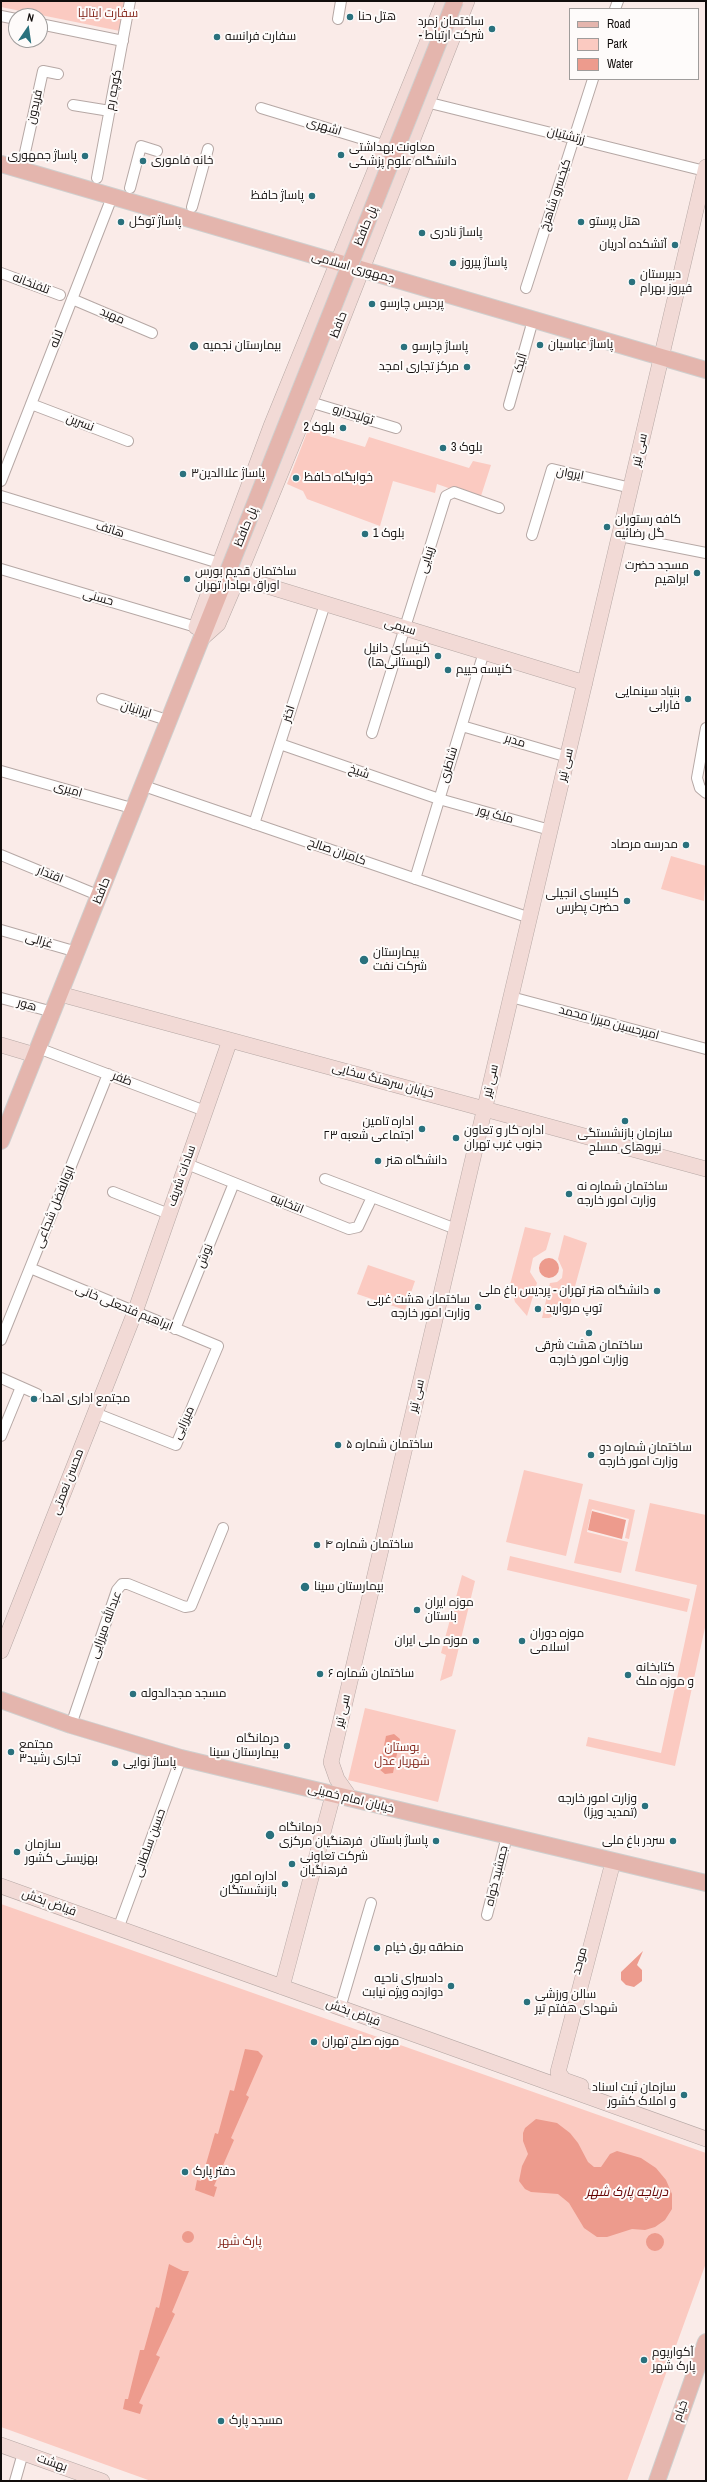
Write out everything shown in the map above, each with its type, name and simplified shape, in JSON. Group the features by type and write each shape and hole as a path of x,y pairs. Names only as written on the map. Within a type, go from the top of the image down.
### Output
{"main road":[{"name":"پل حافظ","path":"231,581 456,1"},
{"name":"جمهوری اسلامی","path":"1,164 22,163 96,185 112,197 128,195 190,213 336,263 706,370"},
{"name":"حافظ","path":"1,1141 170,721 200,632 231,581"},
{"name":"خیابان امام خمینی","path":"1,1700 70,1724 181,1758 706,1883"},
{"name":"خیام","path":"657,2481 702,2366 706,2342"}],"street":[{"name":"کوچه رم","path":"96,185 130,1"},
{"path":"338,19 341,1"},
{"name":"حافظ","path":"200,632 219,563 311,324 386,146 444,1"},
{"name":"حافظ","path":"231,581 310,402 426,102 467,1"},
{"path":"48,26 123,41"},
{"name":"فریدون","path":"22,163 43,71 58,74"},
{"name":"کیخسرو شاهرخ","path":"526,288 593,80"},
{"name":"زرتشتیان","path":"426,102 706,169"},
{"path":"73,105 110,111"},
{"name":"اشهری","path":"261,108 386,146"},
{"path":"128,195 141,146 157,151"},
{"path":"190,213 208,149"},
{"name":"سی تیر","path":"351,1799 337,1779 331,1762 706,169"},
{"name":"لاله","path":"1,481 112,197"},
{"name":"تلفنخانه","path":"1,272 60,295"},
{"name":"مهبد","path":"72,299 152,332"},
{"name":"آلیک","path":"509,405 533,320"},
{"path":"311,324 335,335"},
{"name":"تولیددارو","path":"310,402 396,428"},
{"name":"نسرین","path":"31,404 128,441"},
{"name":"ایروان","path":"532,535 552,469 631,488"},
{"name":"زیبایی","path":"372,733 446,496 454,492 498,508"},
{"name":"هاتف","path":"1,496 219,563"},
{"path":"620,536 706,553"},
{"name":"حسنی","path":"1,569 200,632"},
{"name":"سیمی","path":"231,581 325,604 585,683"},
{"name":"اختر","path":"254,824 325,604"},
{"name":"شاطری","path":"415,879 484,652"},
{"name":"ایرانیان","path":"102,699 170,721"},
{"name":"مدبر","path":"462,726 568,758"},
{"path":"706,728 697,778 700,788 706,793"},
{"name":"شیخ","path":"280,744 439,799"},
{"name":"امیری","path":"1,771 135,809"},
{"name":"کامران صالح","path":"144,786 530,918"},
{"name":"ملک پور","path":"439,799 550,830"},
{"name":"اقتدار","path":"1,855 100,896"},
{"name":"غزالی","path":"1,930 77,952"},
{"name":"خیابان سرهنگ سخایی","path":"60,994 706,1169"},
{"name":"امیرحسین میرزا محمد","path":"511,997 706,1049"},
{"name":"هور","path":"1,998 53,1012"},
{"name":"سادات شریف","path":"135,1312 230,1040"},
{"path":"1,1045 37,1051"},
{"name":"ظفر","path":"37,1051 108,1074 205,1111"},
{"name":"ابوالفضل شجاعی","path":"1,1340 108,1074"},
{"name":"انتخابیه","path":"186,1164 349,1229 358,1227 372,1197"},
{"path":"325,1179 456,1229"},
{"name":"نوش","path":"175,1329 234,1183"},
{"path":"113,1192 169,1214"},
{"name":"ابراهیم فتحعلی خانی","path":"30,1268 218,1346"},
{"name":"محسن نعمتی","path":"1,1651 135,1312"},
{"name":"میرزایی","path":"95,1413 176,1445 218,1346"},
{"path":"1,1378 38,1394"},
{"path":"1,1436 21,1387"},
{"name":"عبدالله میرزایی","path":"70,1724 117,1590 122,1584 128,1584 185,1607 191,1606 223,1528"},
{"name":"حسین سلطانی","path":"118,1929 181,1758"},
{"path":"282,1987 333,1795"},
{"name":"جمشید خواه","path":"487,1915 507,1836"},
{"path":"610,1861 558,2072 564,2080 706,2132"},
{"name":"موحد","path":"539,2080 551,2072 610,1861"},
{"name":"فیاض بخش","path":"1,1886 706,2139"},
{"path":"340,2008 370,1903"},
{"name":"بهشت","path":"1,2445 102,2481"},
{"path":"15,2481 23,2453"}],"green space":[{"name":"سفارت ایتالیا","path":"1,1 125,1 120,31 48,16 48,8 8,8 1,7"},
{"path":"308,430 365,447 369,437 469,468 473,461 491,465 480,499 437,484 435,493 393,481 380,526 307,499 303,491 287,484"},
{"path":"671,856 706,866 704,901 661,889"},
{"path":"525,1227 551,1233 546,1250 533,1258 530,1272 537,1283 527,1316 515,1302 510,1285"},
{"path":"564,1235 587,1243 569,1308 549,1318 542,1318 550,1283 557,1282 562,1278 563,1270 558,1259"},
{"path":"368,1265 415,1281 405,1310 357,1294"},
{"path":"524,1470 583,1484 566,1556 506,1542"},
{"path":"589,1499 635,1510 629,1539 625,1538 629,1519 592,1509 587,1532 628,1542 621,1573 574,1563"},
{"path":"650,1503 706,1515 706,1623 675,1766 586,1746 588,1737 661,1753 697,1585 635,1571"},
{"path":"510,1556 690,1599 687,1612 507,1570"},
{"path":"462,1575 475,1581 452,1676 440,1681 446,1655 441,1653"},
{"name":"بوستان شهریار عدل","path":"365,1708 456,1730 438,1802 348,1780"},
{"name":"پارک شهر","path":"1,1904 706,2153 706,2263 627,2481 151,2481 1,2427"}],"water":[{"path":"549,1258 556,1261 559,1268 556,1275 549,1278 542,1275 539,1268 542,1261"},
{"path":"592,1511 626,1520 622,1539 588,1530"},
{"path":"394,1734 400,1739 393,1773 385,1774 379,1769 386,1736"},
{"path":"643,1951 637,1965 642,1970 642,1981 634,1987 626,1985 621,1980 621,1972"},
{"path":"245,2049 258,2051 263,2056 246,2095 249,2097 231,2138 234,2140 214,2186 217,2187 214,2197 195,2190 197,2180 201,2181 215,2133 218,2134 230,2090 234,2091"},
{"name":"دریاچه پارک شهر","path":"536,2119 557,2123 570,2133 578,2143 588,2162 594,2167 601,2167 610,2154 617,2151 641,2158 656,2168 666,2180 672,2194 672,2209 665,2220 655,2227 645,2230 632,2229 607,2237 597,2237 584,2228 569,2203 558,2194 531,2192 525,2189 519,2181 522,2166 528,2154 523,2141 523,2133 525,2128"},
{"path":"186,2231 190,2231 194,2237 190,2243 186,2243 182,2239 182,2235"},
{"path":"655,2233 661,2236 664,2242 661,2248 655,2251 649,2248 646,2242 649,2236"},
{"path":"169,2264 183,2271 189,2271 172,2312 175,2314 156,2355 160,2357 139,2403 143,2405 140,2414 123,2409 125,2399 128,2399 140,2350 144,2350 156,2307 159,2308"}],"place":[{"name":"هتل حنا","path":"350,17"},
{"name":"ساختمان زمرد - شرکت ارتباط","path":"492,29"},
{"name":"سفارت فرانسه","path":"217,37"},
{"name":"معاونت بهداشتی دانشگاه علوم پزشکی","path":"341,155"},
{"name":"پاساژ جمهوری","path":"85,156"},
{"name":"خانه فاموری","path":"143,161"},
{"name":"پاساژ حافظ","path":"312,196"},
{"name":"پاساژ توکل","path":"121,222"},
{"name":"هتل پرستو","path":"581,222"},
{"name":"پاساژ نادری","path":"422,233"},
{"name":"آتشکده آدریان","path":"675,245"},
{"name":"پاساژ پیروز","path":"453,263"},
{"name":"دبیرستان فیروز بهرام","path":"632,282"},
{"name":"پردیس چارسو","path":"372,304"},
{"name":"پاساژ عباسیان","path":"540,345"},
{"name":"بیمارستان نجمیه","path":"194,346"},
{"name":"پاساژ چارسو","path":"404,347"},
{"name":"مرکز تجاری امجد","path":"467,367"},
{"name":"بلوک 2","path":"343,428"},
{"name":"بلوک 3","path":"443,448"},
{"name":"پاساژ علاالدین۳","path":"183,474"},
{"name":"خوابگاه حافظ","path":"296,478"},
{"name":"کافه رستوران گل رضائیه","path":"607,527"},
{"name":"بلوک 1","path":"365,534"},
{"name":"مسجد حضرت ابراهیم","path":"697,573"},
{"name":"ساختمان قدیم بورس اوراق بهادار تهران","path":"187,579"},
{"name":"کنیسای دانیل (لهستانی‌ها)","path":"438,656"},
{"name":"کنیسه حییم","path":"448,670"},
{"name":"بنیاد سینمایی فارابی","path":"688,699"},
{"name":"مدرسه مرصاد","path":"686,845"},
{"name":"کلیسای انجیلی حضرت پطرس","path":"627,901"},
{"name":"بیمارستان شرکت نفت","path":"364,960"},
{"name":"سازمان بازنشستگی نیروهای مسلح","path":"625,1121"},
{"name":"اداره تامین اجتماعی شعبه ۲۳","path":"422,1129"},
{"name":"اداره کار و تعاون جنوب غرب تهران","path":"456,1138"},
{"name":"دانشگاه هنر","path":"378,1161"},
{"name":"ساختمان شماره نه وزارت امور خارجه","path":"569,1194"},
{"name":"دانشگاه هنر تهران - پردیس باغ ملی","path":"657,1291"},
{"name":"ساختمان هشت غربی وزارت امور خارجه","path":"478,1307"},
{"name":"توپ مروارید","path":"538,1309"},
{"name":"ساختمان هشت شرقی وزارت امور خارجه","path":"589,1333"},
{"name":"مجتمع اداری اهدا","path":"34,1399"},
{"name":"ساختمان شماره ۵","path":"338,1445"},
{"name":"ساختمان شماره دو وزارت امور خارجه","path":"591,1455"},
{"name":"ساختمان شماره ۴","path":"317,1545"},
{"name":"بیمارستان سینا","path":"305,1587"},
{"name":"موزه ایران باستان","path":"417,1610"},
{"name":"موزه ملی ایران","path":"476,1641"},
{"name":"موزه دوران اسلامی","path":"522,1641"},
{"name":"ساختمان شماره ۶","path":"320,1674"},
{"name":"کتابخانه و موزه ملک","path":"628,1675"},
{"name":"مسجد مجدالدوله","path":"133,1694"},
{"name":"درمانگاه بیمارستان سینا","path":"287,1746"},
{"name":"مجتمع تجاری رشید۳","path":"11,1752"},
{"name":"پاساژ نوایی","path":"115,1763"},
{"name":"وزارت امور خارجه (تمدید ویزا)","path":"645,1806"},
{"name":"درمانگاه فرهنگیان مرکزی","path":"270,1835"},
{"name":"پاساژ باستان","path":"436,1841"},
{"name":"سردر باغ ملی","path":"673,1841"},
{"name":"سازمان بهزیستی کشور","path":"17,1852"},
{"name":"شرکت تعاونی فرهنگیان","path":"292,1864"},
{"name":"اداره امور بازنشستگان","path":"285,1884"},
{"name":"منطقه برق خیام","path":"377,1948"},
{"name":"دادسرای ناحیه دوازده ویژه نیابت","path":"451,1986"},
{"name":"سالن ورزشی شهدای هفتم تیر","path":"527,2002"},
{"name":"موزه صلح تهران","path":"314,2042"},
{"name":"سازمان ثبت اسناد و املاک کشور","path":"684,2095"},
{"name":"دفتر پارک","path":"185,2172"},
{"name":"آکواریوم پارک شهر","path":"644,2360"},
{"name":"مسجد پارک","path":"221,2421"}]}
